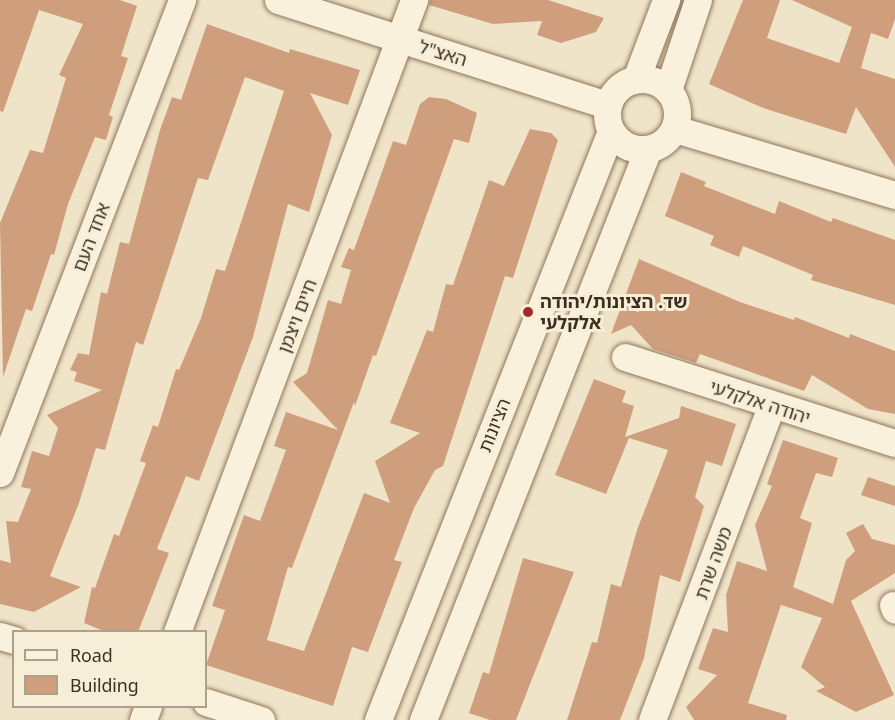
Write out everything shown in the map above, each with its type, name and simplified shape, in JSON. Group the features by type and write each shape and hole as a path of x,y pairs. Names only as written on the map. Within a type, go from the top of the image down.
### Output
{"street":[{"name":"אחד העם","path":"0,473 182,0"},
{"name":"האצ\"ל","path":"278,0 401,40 609,118"},
{"name":"חיים ויצמן","path":"178,630 401,40 414,0"},
{"path":"636,79 666,0"},
{"path":"668,90 698,0"},
{"path":"636,79 648,79 668,90 678,109 675,129 668,139 648,149 626,146 609,118 619,88 636,79"},
{"name":"הציונות","path":"378,720 609,118"},
{"path":"675,129 895,195"},
{"path":"423,718 648,149"},
{"name":"יהודה אלקלעי","path":"625,357 771,406 895,443"},
{"name":"משה שרת","path":"652,720 771,406"},
{"path":"207,702 261,720"}],"building":[{"path":"0,0 120,0 137,6 121,56 128,58 109,115 113,117 106,140 95,137 68,204 54,255 51,254 32,311 26,309 3,377 0,223 30,150 43,153 66,78 59,75 83,24 39,10 3,112 0,111"},
{"path":"430,0 548,0 604,18 596,32 561,43 537,35 542,21 493,24 429,5"},
{"path":"743,0 780,0 767,38 839,63 852,27 792,0 895,0 895,19 888,39 871,33 861,68 895,79 895,167 856,107 846,134 763,108 709,84"},
{"path":"207,24 289,53 290,49 360,70 348,105 310,93 332,135 309,212 288,204 253,337 199,481 186,476 157,549 169,553 139,630 101,630 84,623 92,587 95,588 114,534 119,536 146,463 140,461 153,425 158,427 176,369 179,370 201,318 216,269 225,271 284,91 245,77 208,180 198,178 143,345 136,342 105,450 96,448 79,503 50,576 81,587 34,612 0,604 0,560 11,563 6,521 18,522 31,489 21,487 32,451 49,456 58,428 47,415 102,390 74,381 77,372 70,370 78,353 89,355 101,292 107,294 120,242 129,244 160,130 172,97 181,100"},
{"path":"429,97 446,99 477,113 469,143 454,139 376,356 373,355 355,406 354,402 292,568 288,567 267,640 304,651 364,493 390,503 375,461 420,433 390,423 427,330 433,332 446,284 453,285 489,180 504,186 530,129 551,133 558,140 513,278 505,276 443,466 435,470 414,508 394,560 402,562 368,652 352,647 333,706 207,665 225,610 212,606 244,515 260,521 286,450 274,446 286,412 338,430 293,382 307,373 328,300 341,304 351,270 341,267 349,248 354,250 393,141 406,145 420,104"},
{"path":"681,172 706,182 704,186 775,214 779,201 831,222 833,218 895,240 895,305 811,280 813,275 743,246 739,257 710,245 714,236 665,216"},
{"path":"639,259 740,302 794,320 795,317 849,338 850,334 895,351 895,414 868,409 812,375 804,391 700,354 696,363 653,349 631,325 611,334"},
{"path":"594,379 626,391 622,402 634,406 625,437 679,418 681,406 736,424 722,466 706,461 695,497 704,506 680,582 660,575 644,658 620,720 567,720 592,642 597,643 611,584 621,587 637,530 668,450 629,438 606,494 555,475"},
{"path":"783,440 838,458 832,477 816,473 800,518 812,523 793,587 833,604 846,560 855,551 846,533 863,524 872,539 895,545 895,573 851,601 894,695 856,712 816,691 825,687 801,667 822,618 781,605 748,703 787,715 786,720 694,720 686,707 717,675 698,669 713,628 728,632 726,595 737,561 767,571 755,525 772,486 767,484"},
{"path":"868,477 895,486 895,506 861,495"},
{"path":"523,558 574,572 516,720 490,720 469,713 483,672 489,674"}],"place":[{"name":"שד. הציונות/יהודה אלקלעי","path":"528,312"}]}
